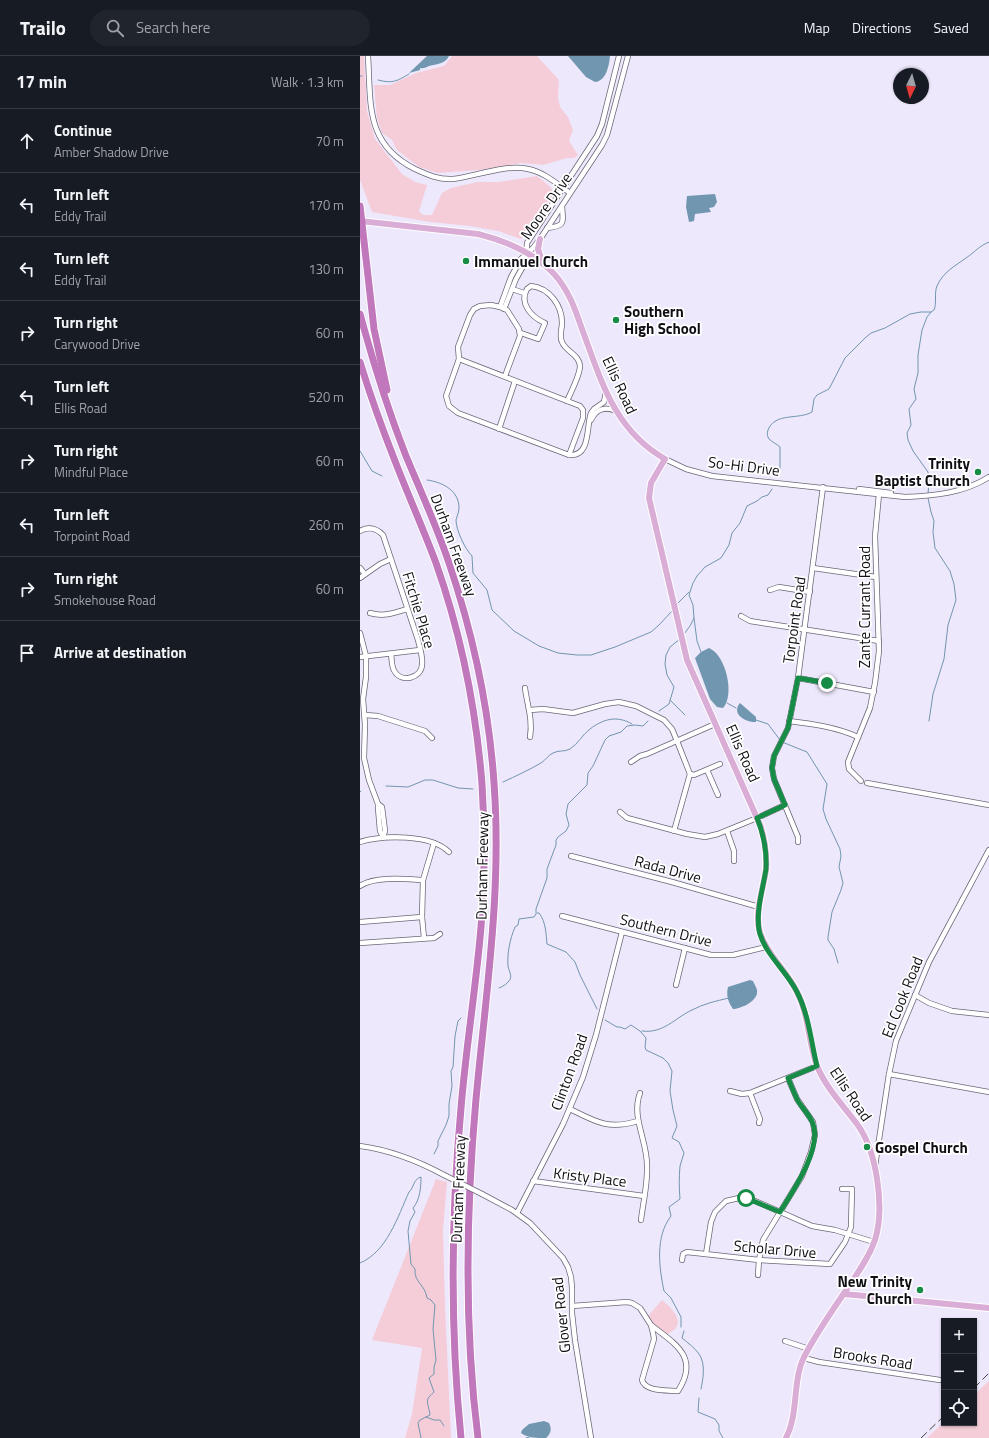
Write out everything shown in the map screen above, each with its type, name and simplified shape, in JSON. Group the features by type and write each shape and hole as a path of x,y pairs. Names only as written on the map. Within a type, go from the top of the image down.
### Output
{"highway":[{"path":"360,206 377,347 390,402 407,458"},
{"name":"Durham Freeway","path":"360,314 382,389 407,458 442,544 467,621 485,707 494,781 497,849 495,912 476,1095 469,1206 469,1310 473,1403 477,1438"},
{"name":"Durham Freeway","path":"360,362 382,428 430,548 453,618 472,703 482,782 484,843 483,899 460,1109 454,1218 454,1342 460,1438"},
{"path":"360,376 382,428"}],"main road":[{"name":"Ellis Road","path":"361,220 472,233 496,239 527,253 543,264 559,280 571,300 606,392 625,426 642,443 664,459 651,483 649,498 688,660 757,818 765,842 766,859 759,907 760,931 766,947 797,992 805,1012 817,1066 826,1084 858,1125 869,1148 875,1166 880,1215 874,1242 864,1263 804,1358 800,1369 794,1415 786,1438"},
{"path":"540,239 538,249 543,264"},
{"path":"844,1294 989,1308"}],"street":[{"path":"368,56 370,96 376,130 393,155 408,165 437,178 450,179 504,169 528,168 548,177 570,193"},
{"name":"Moore Drive","path":"527,253 527,244 595,140 599,131 619,56"},
{"name":"Moore Drive","path":"527,253 534,248 602,145 607,135 623,69 628,56"},
{"path":"547,228 558,226 562,223 562,206"},
{"path":"502,308 526,261 527,253"},
{"path":"502,308 511,277 521,259 527,253"},
{"path":"521,334 538,339 545,323 535,318 530,311 525,303 524,293 527,288 531,286 542,289 550,295 560,309 562,320 561,340 565,347 576,356 579,362 580,368 567,401"},
{"path":"512,289 524,293"},
{"path":"505,376 521,334 520,329 511,314 502,308 487,305 477,307 472,312 458,346 459,359 446,396 449,406 458,413 569,455 574,455 581,452 585,446 591,413 604,402 606,392"},
{"path":"459,359 580,406 584,413 569,455"},
{"path":"499,429 515,381"},
{"path":"590,424 595,414 600,410 607,408 616,411"},
{"name":"So-Hi Drive","path":"664,459 686,469 712,476 905,496 923,496 951,492 980,483 989,477"},
{"name":"So-Hi Drive","path":"823,487 923,496"},
{"name":"Torpoint Road","path":"798,842 798,836 774,779 772,768 774,756 784,738 789,721 798,678 823,487"},
{"name":"Zante Currant Road","path":"861,781 849,769 848,762 870,708 874,692 879,641 875,527 879,494"},
{"name":"Fitchie Place","path":"360,531 371,528 378,530 383,535 420,650 422,664 419,673 411,678 402,677 394,672 391,654"},
{"path":"360,578 380,564 391,559"},
{"path":"360,568 365,574"},
{"path":"813,568 876,577"},
{"path":"770,590 779,587 810,592"},
{"path":"370,613 384,616 407,609"},
{"path":"741,616 750,621 879,641"},
{"path":"360,633 366,656 366,677 363,700 365,715 364,758 366,769 378,804 380,831 383,837"},
{"path":"360,657 420,650"},
{"path":"798,678 874,692"},
{"path":"525,688 527,705 530,710 530,737"},
{"path":"530,710 543,709 573,713 612,703 627,703 664,720 678,741 690,774 674,831"},
{"path":"365,715 378,716 425,731 432,738"},
{"path":"789,721 816,724 847,732 858,737"},
{"path":"631,762 640,756 716,724"},
{"path":"690,774 694,775 720,764"},
{"path":"707,770 718,795"},
{"path":"867,783 989,805"},
{"path":"620,812 627,818 674,831 705,837 727,831 785,805"},
{"path":"727,831 734,852 734,861"},
{"path":"360,842 383,837 408,838 422,840 444,847 449,852"},
{"path":"424,938 422,917 423,880 434,844"},
{"name":"Ed Cook Road","path":"875,1166 889,1074 896,1041 929,962 989,850"},
{"name":"Rada Drive","path":"571,856 672,882 759,907"},
{"path":"360,886 369,881 423,880"},
{"name":"Southern Drive","path":"562,916 711,955 728,956 766,947"},
{"path":"360,922 422,917"},
{"name":"Clinton Road","path":"517,1213 570,1109 587,1064 622,932"},
{"path":"360,943 434,938 440,934"},
{"path":"676,985 685,948"},
{"path":"915,995 929,1003 952,1011 989,1015"},
{"path":"730,1091 742,1094 750,1093 817,1066"},
{"path":"889,1074 989,1092"},
{"path":"758,1275 759,1260 764,1240 802,1176 815,1136 813,1122 797,1099 788,1078"},
{"path":"640,1092 637,1104 638,1121 645,1146 647,1165 641,1220"},
{"path":"750,1093 760,1119 759,1123"},
{"path":"570,1109 607,1125 618,1125 638,1121"},
{"name":"Glover Road","path":"360,1146 399,1155 418,1162 517,1213 538,1231 567,1264 571,1276 574,1340 592,1438"},
{"name":"Kristy Place","path":"533,1181 644,1196"},
{"name":"Scholar Drive","path":"682,1260 684,1254 687,1252 759,1260 829,1265 848,1234 851,1223 852,1189 842,1190"},
{"path":"706,1254 712,1219 716,1210 726,1201 739,1198 746,1198 814,1227 848,1234 874,1242"},
{"path":"572,1306 627,1302 640,1308 651,1325 676,1344 686,1360 687,1365 685,1381 678,1391 654,1388 643,1384 642,1380 654,1338 651,1325"},
{"path":"654,1338 661,1333"},
{"path":"785,1341 809,1349"},
{"name":"Brooks Road","path":"804,1358 819,1362 940,1380"}],"shaded area":[{"path":"360,56 364,56 367,111 375,139 402,174 415,182 427,185 419,211 423,215 432,215 442,193 451,188 477,182 499,182 537,176 553,190 552,196 530,231 521,239 498,231 470,226 430,222 372,212 360,180"},
{"path":"452,56 537,56 559,80 558,97 560,107 568,117 573,130 569,141 578,155 574,158 567,158 543,165 521,163 480,170 437,173 419,167 397,150 392,140 382,133 377,118 374,85 390,85 416,73 444,66"},
{"path":"436,1179 447,1182 443,1230 451,1438 405,1438 412,1414 422,1348 372,1340"},
{"path":"662,1300 674,1313 678,1321 675,1329 667,1335 651,1323 648,1316"},
{"path":"989,1381 989,1438 927,1438 941,1425 977,1426 977,1392"}],"water":[{"path":"427,56 449,56 445,61 420,68 420,70 409,73"},
{"path":"568,56 610,56 608,68 604,76 599,81 595,82 586,77"},
{"path":"715,194 717,202 714,207 709,208 711,212 695,214 694,221 689,222 686,207 687,196"},
{"path":"709,648 720,658 727,676 727,702 723,708 717,707 710,699 695,658 701,652"},
{"path":"740,703 756,717 756,722 745,720 739,715 737,707"},
{"path":"750,980 753,981 756,988 756,996 751,1002 740,1008 733,1009 728,998 728,987"},
{"path":"544,1421 549,1423 551,1429 546,1438 530,1437 521,1433 522,1430 529,1424"}],"waterway":[{"path":"378,80 387,82 395,81 409,74"},
{"path":"928,495 928,472 913,451 908,440 907,433 911,425 909,409 916,399 914,389 918,373 918,355 922,330 927,317 934,310 936,289 946,273 980,247 989,242"},
{"path":"780,468 780,447 769,439 767,433 771,424 788,417 801,416 812,412 814,399 817,395 829,389 845,358 871,333 885,328 910,314 931,312"},
{"path":"360,451 372,471 382,476"},
{"path":"427,480 444,485 456,496 459,508 456,524 459,534 472,556 473,573 487,590 492,610 514,631 539,646 558,653 591,655 651,632 673,610"},
{"path":"684,634 694,618 693,605 689,595 697,576 705,567 721,558 729,545 732,533 740,523 747,506 768,495 772,489"},
{"path":"928,498 934,521 933,532 935,548 950,571 954,584 956,600 948,625 944,659 933,694 929,721"},
{"path":"677,604 689,592"},
{"path":"694,618 697,641 701,652"},
{"path":"659,711 669,704 674,687 667,675 665,664 666,655 670,647 680,639"},
{"path":"670,700 685,715"},
{"path":"727,703 736,708"},
{"path":"503,782 541,763 553,753 570,749 587,731 600,723 610,719 616,719 632,724"},
{"path":"756,720 768,724 780,740"},
{"path":"536,913 547,878 547,869 556,845 556,840 566,831 569,825 566,814 568,804 587,785 588,773 593,766 605,740 609,736 621,732 627,726 643,726 648,721"},
{"path":"782,742 807,752 827,784 823,809 840,849 841,856 839,867 843,883 832,912 828,937 828,940 834,949 838,963"},
{"path":"386,786 408,787 425,780 433,780 458,788 473,789"},
{"path":"537,913 539,913 544,924 547,944 566,952 575,962 597,1009"},
{"path":"499,988 507,983 511,977 508,966 508,956 510,941 515,927 518,925 519,919 534,917 536,914"},
{"path":"642,1031 663,1028 696,1008 729,998"},
{"path":"434,1154 449,1116 452,1086 451,1071 453,1067 455,1036 458,1021 461,1018"},
{"path":"605,1020 617,1027 625,1029 631,1025 640,1031 646,1038 646,1050 663,1058 668,1063 672,1071 670,1091 677,1126 672,1138 679,1142 684,1153 680,1166 680,1199 669,1207 671,1216 662,1233 660,1243 660,1262 664,1291 671,1298 681,1317 681,1327"},
{"path":"360,1263 378,1251 396,1222 409,1192 416,1180 421,1177 420,1193 413,1208 415,1212 410,1221 408,1231 411,1264 415,1269 416,1277 426,1293 427,1298 435,1305 433,1329 436,1360 434,1374 429,1378 434,1392 429,1396 427,1401 430,1415 420,1420 418,1423 421,1438"},
{"path":"684,1331 682,1338 697,1352 703,1362 703,1381 701,1389"},
{"path":"699,1398 698,1412 715,1419 719,1425 719,1431 723,1438"},
{"path":"426,1417 434,1420 440,1420 444,1426"},
{"path":"526,1438 530,1437"}],"railway":[{"path":"977,1385 989,1373"},
{"path":"921,1438 941,1419"}],"place":[{"name":"Immanuel Church","path":"466,261"},
{"name":"Southern High School","path":"616,320"},
{"name":"Trinity Baptist Church","path":"978,472"},
{"name":"Gospel Church","path":"867,1147"},
{"name":"New Trinity Church","path":"920,1290"}],"route":[{"path":"746,1198 780,1212 802,1176 814,1144 815,1129 813,1122 797,1099 788,1078 817,1066 805,1012 797,992 766,947 760,931 759,907 766,870 766,859 765,842 757,818 785,805 774,779 772,768 774,756 788,728 798,678 827,683"}]}
